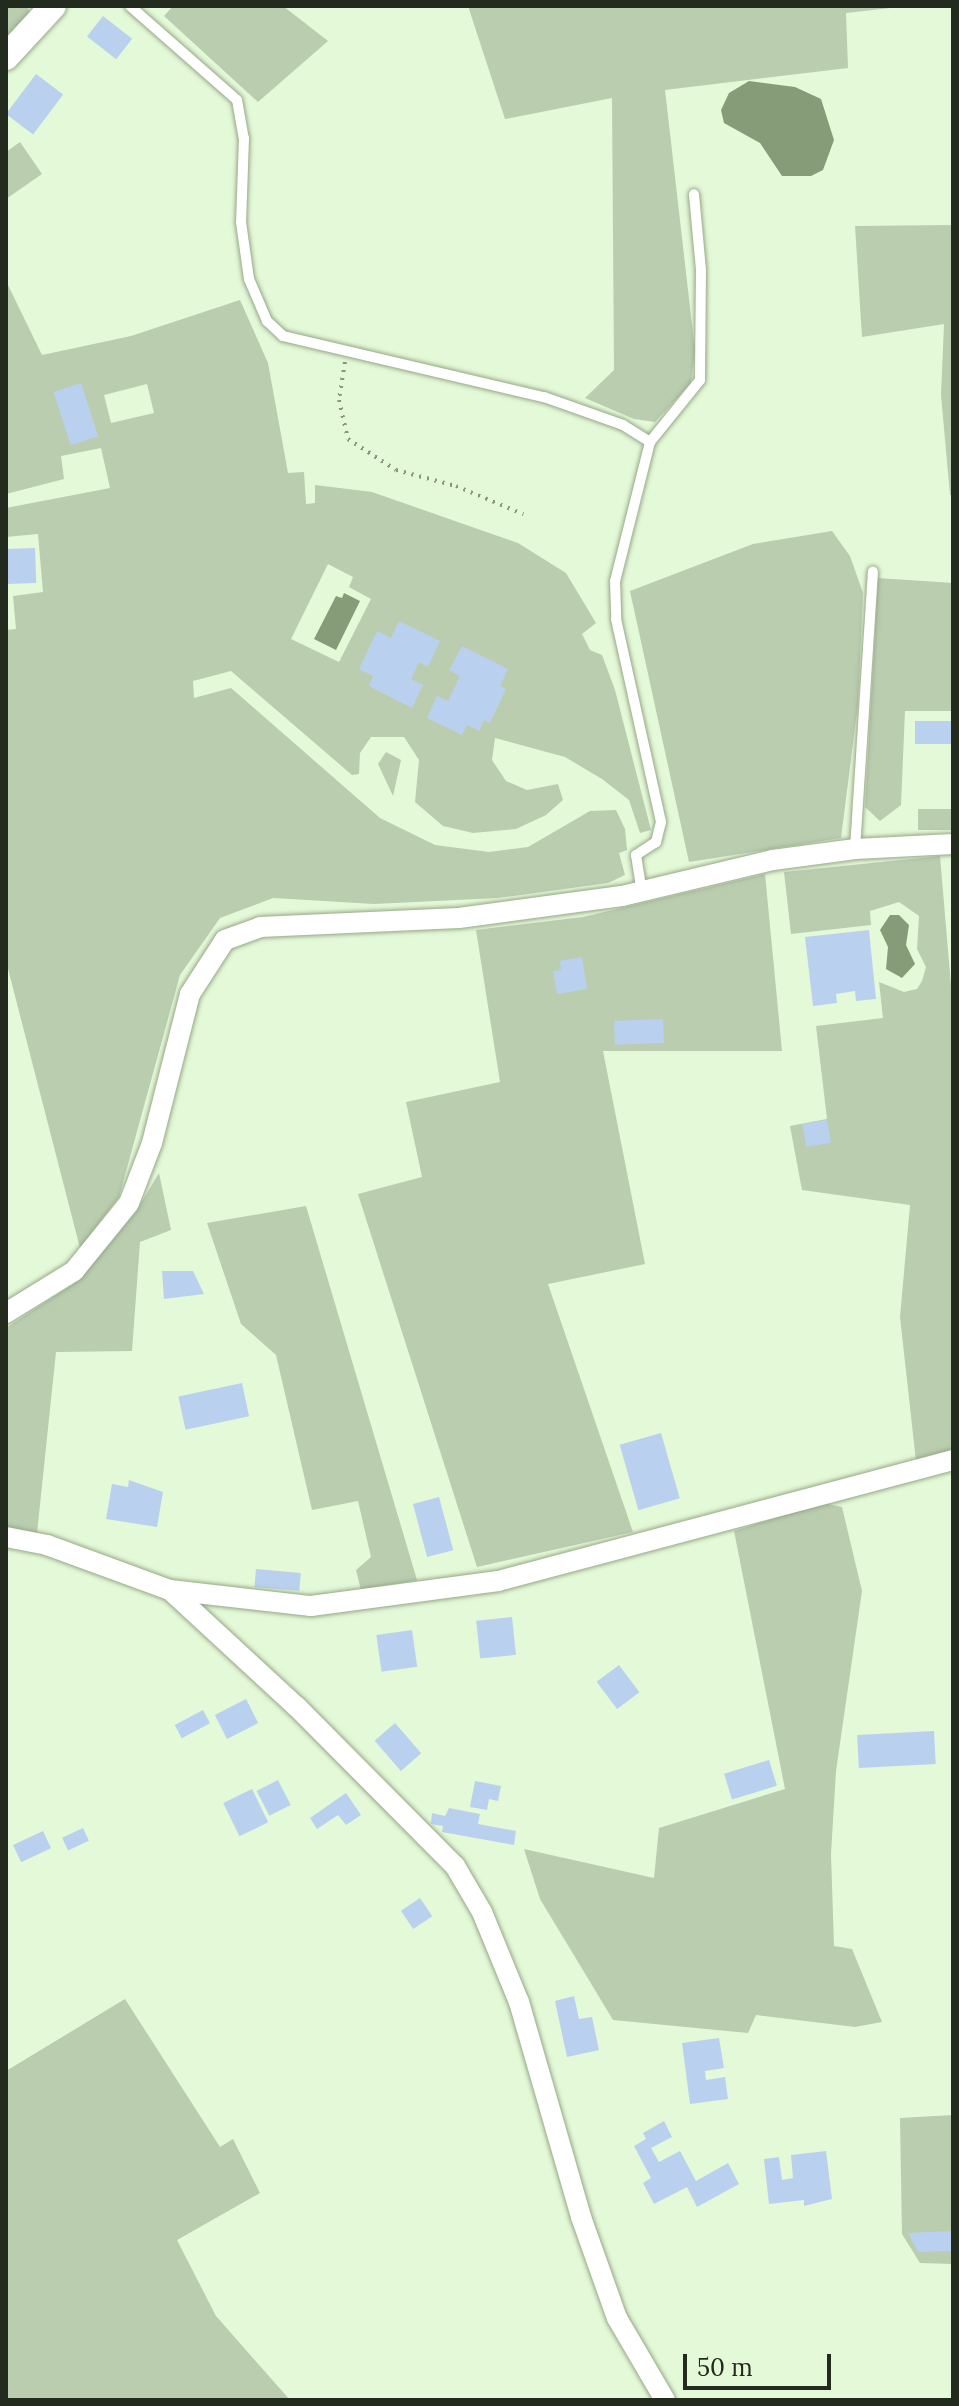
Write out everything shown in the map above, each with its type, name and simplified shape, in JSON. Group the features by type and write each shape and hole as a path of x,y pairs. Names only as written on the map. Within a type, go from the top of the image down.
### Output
{"street":[{"path":"6,57 53,6"},
{"path":"6,1313 74,1271 129,1203 152,1143 190,994 225,940 260,927 459,918 642,891 762,862 855,849 953,844"},
{"path":"6,1537 47,1545 170,1590 311,1606 498,1581 953,1460"},
{"path":"170,1590 297,1707 455,1866 482,1912 519,2002 581,2217 617,2318 665,2400"}],"lane":[{"path":"130,6 237,100 244,138 241,222 249,279 267,321 283,336 346,352 405,361 544,397 623,425 650,442"},
{"path":"642,891 636,855 656,842 661,822 616,619 615,581 650,442 700,380 701,270 694,194"},
{"path":"855,849 873,572"}],"path":[{"path":"346,352 339,400 348,439 396,470 456,486 523,514"}],"shaded area":[{"path":"6,6 27,6 31,16 6,42"},
{"path":"173,6 283,6 328,41 258,102 164,16"},
{"path":"468,6 908,6 846,13 848,68 665,90 695,351 691,383 655,422 634,419 585,398 614,370 612,98 505,119"},
{"path":"749,81 795,87 821,99 834,140 823,170 811,176 782,176 760,143 724,123 721,110 729,93"},
{"path":"20,142 42,174 6,199 6,152"},
{"path":"953,225 953,495 950,495 941,395 944,324 862,337 855,226"},
{"path":"6,281 42,355 131,336 240,300 268,363 288,473 304,472 306,504 315,503 315,485 372,492 518,543 566,573 596,623 582,634 590,650 602,655 615,690 651,830 640,833 629,800 565,757 495,738 492,760 506,781 527,790 558,784 563,800 546,815 516,829 473,833 443,826 415,802 419,760 404,737 371,737 360,753 359,774 352,775 231,671 193,681 194,698 231,688 380,818 435,845 489,852 528,847 590,811 616,810 625,829 627,850 619,853 625,875 608,883 498,898 374,904 273,898 220,918 180,975 119,1197 80,1248 6,961 6,630 16,629 13,596 43,592 38,534 6,537 6,508 110,488 101,448 61,456 64,479 6,494","holes":["147,384 154,413 111,423 104,395","328,564 353,577 349,587 371,599 339,662 291,639"]},
{"path":"832,531 850,556 863,593 858,704 841,838 689,862 630,591 753,544"},
{"path":"878,578 953,583 953,711 905,711 901,805 880,821 865,807"},
{"path":"344,593 360,601 336,650 314,639 336,596 342,598"},
{"path":"386,752 401,760 393,796 378,764"},
{"path":"918,809 953,809 953,830 918,830"},
{"path":"940,856 953,1009 953,1450 916,1461 900,1317 910,1205 802,1190 790,1126 827,1119 816,1026 883,1018 879,982 904,992 917,989 922,981 926,967 917,949 919,916 899,902 870,911 871,925 791,934 784,872"},
{"path":"765,874 782,1051 603,1051 645,1264 548,1284 633,1532 477,1567 358,1194 422,1177 406,1102 500,1082 476,930 583,917"},
{"path":"890,915 899,915 909,925 906,945 915,964 902,978 886,969 888,947 880,930"},
{"path":"159,1173 171,1230 140,1242 132,1351 56,1352 37,1533 6,1527 6,1328 79,1280 135,1213"},
{"path":"306,1206 417,1580 361,1590 356,1570 371,1557 358,1501 312,1510 276,1355 241,1324 207,1223"},
{"path":"823,1503 842,1507 862,1591 836,1771 831,1854 834,1946 852,1949 882,2022 855,2027 756,2015 748,2033 613,2020 540,1899 524,1849 654,1878 659,1828 785,1789 734,1531"},
{"path":"125,1999 220,2147 233,2139 260,2193 177,2240 216,2316 290,2400 6,2400 6,2071"},
{"path":"953,2115 953,2264 920,2263 902,2234 900,2118"}],"building":[{"path":"103,16 132,39 116,59 87,36"},
{"path":"36,74 63,94 33,134 6,114"},
{"path":"81,383 98,436 71,445 53,392"},
{"path":"35,548 36,583 7,584 6,549"},
{"path":"399,621 440,641 428,667 419,662 411,679 423,685 412,708 369,686 373,676 359,669 377,631 391,638"},
{"path":"462,646 508,669 500,686 506,689 490,723 484,720 479,731 467,725 462,735 427,718 437,696 448,701 460,676 449,670"},
{"path":"915,721 953,721 953,744 915,744"},
{"path":"869,930 876,999 856,1001 855,991 836,994 837,1003 813,1006 805,937"},
{"path":"582,957 587,989 557,994 553,971 561,970 560,961"},
{"path":"663,1019 664,1043 615,1045 614,1021"},
{"path":"827,1120 831,1143 806,1147 802,1124"},
{"path":"162,1271 193,1271 204,1294 164,1299"},
{"path":"242,1383 249,1416 185,1430 178,1397"},
{"path":"661,1433 680,1498 638,1510 620,1445"},
{"path":"129,1480 163,1492 157,1527 106,1519 112,1484 128,1487"},
{"path":"439,1497 453,1550 427,1557 413,1504"},
{"path":"256,1569 301,1573 299,1591 254,1587"},
{"path":"512,1617 516,1655 480,1659 476,1621"},
{"path":"412,1630 417,1667 381,1672 376,1635"},
{"path":"619,1665 639,1692 617,1709 597,1682"},
{"path":"246,1699 258,1723 227,1739 215,1715"},
{"path":"203,1710 210,1723 182,1738 175,1725"},
{"path":"395,1723 421,1753 401,1771 375,1741"},
{"path":"934,1731 936,1764 859,1768 857,1735"},
{"path":"769,1760 777,1786 732,1800 724,1774"},
{"path":"278,1780 291,1805 269,1816 257,1791"},
{"path":"475,1781 501,1786 498,1801 489,1799 487,1810 470,1807"},
{"path":"252,1789 268,1822 239,1836 223,1803"},
{"path":"346,1793 361,1815 346,1825 338,1815 317,1829 310,1818"},
{"path":"449,1808 480,1814 478,1824 516,1831 514,1845 442,1832 443,1826 431,1824 432,1813 445,1816"},
{"path":"83,1828 89,1841 68,1850 62,1838"},
{"path":"43,1831 51,1848 21,1862 13,1845"},
{"path":"420,1898 432,1916 413,1929 401,1911"},
{"path":"574,1996 579,2019 592,2017 599,2050 567,2057 555,2001"},
{"path":"719,2038 724,2068 705,2071 706,2080 725,2077 728,2099 690,2104 682,2043"},
{"path":"664,2121 672,2137 651,2148 659,2162 680,2151 696,2181 728,2163 739,2184 697,2207 687,2187 654,2204 643,2183 651,2178 634,2146 646,2139 643,2133"},
{"path":"826,2151 832,2199 804,2206 804,2200 769,2204 764,2159 779,2157 782,2180 793,2178 791,2155"},
{"path":"951,2231 952,2251 918,2252 908,2233"}]}
